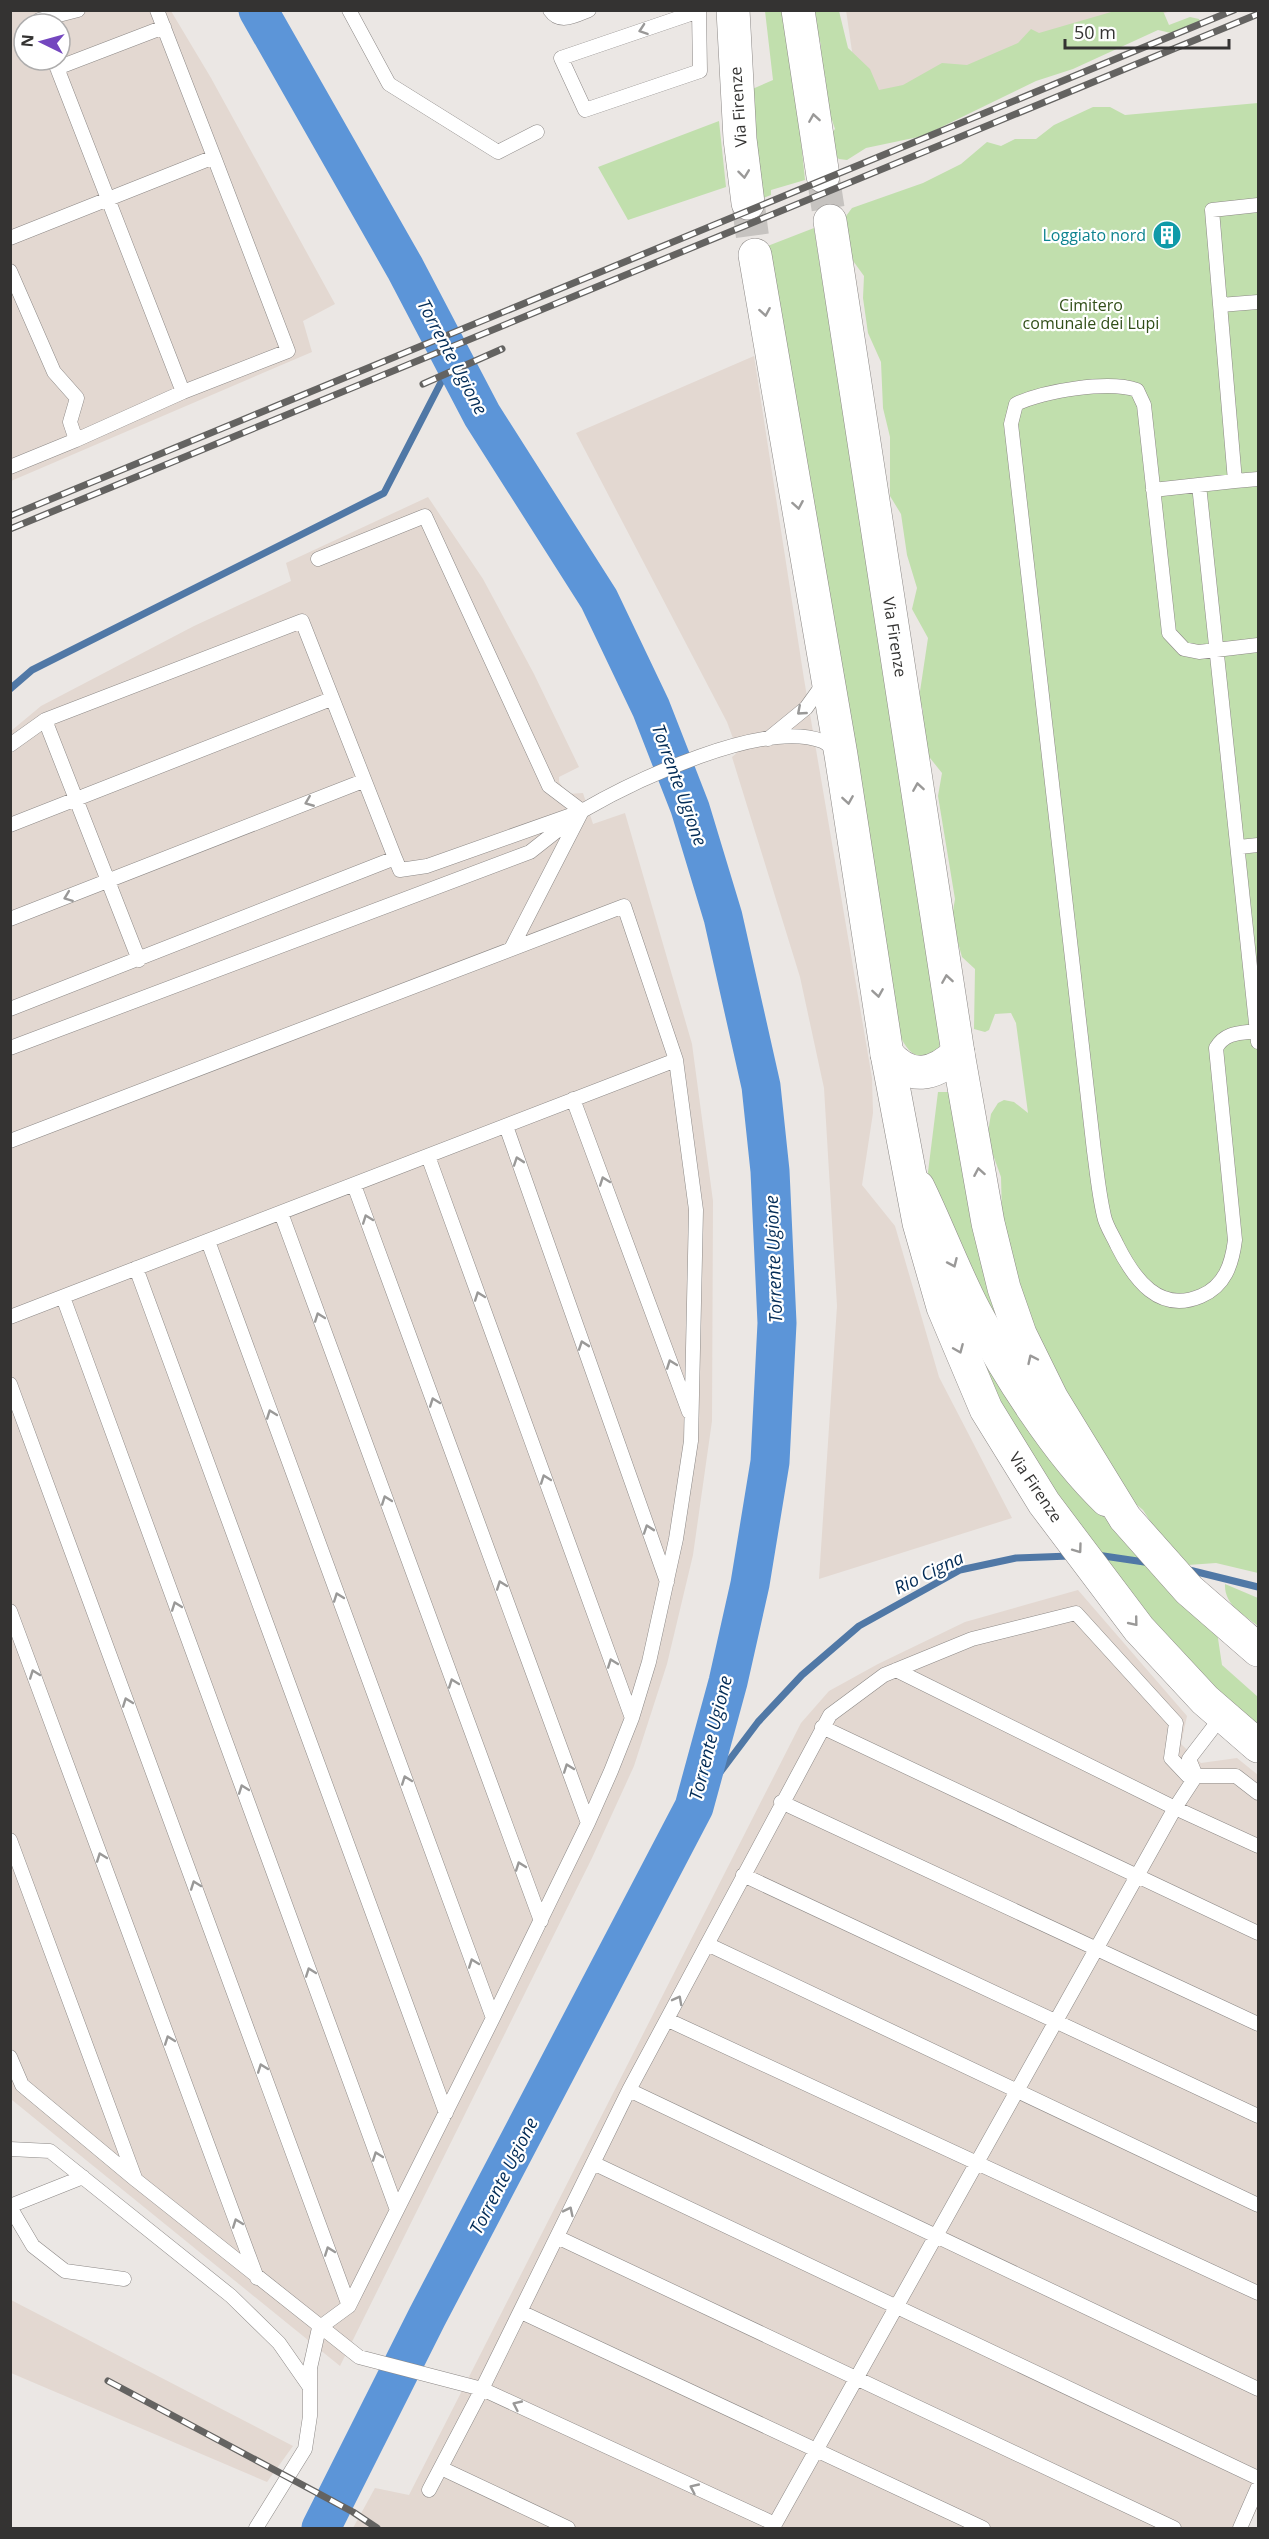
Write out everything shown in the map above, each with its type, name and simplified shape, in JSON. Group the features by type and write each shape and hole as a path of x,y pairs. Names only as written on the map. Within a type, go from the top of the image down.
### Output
{"main road":[{"name":"Via Firenze","path":"733,10 740,139 748,203"},
{"path":"798,10 823,176"},
{"name":"Via Firenze","path":"830,221 958,1053 987,1223 1011,1310 1052,1399 1132,1527"},
{"name":"Via Firenze","path":"754,255 828,676 887,1054 927,1254 954,1336 986,1409 1026,1476 1098,1576 1167,1661 1222,1716 1258,1746"},
{"path":"887,1054 905,1070 917,1072 941,1066 958,1053"},
{"name":"Via Firenze","path":"910,1172 974,1311 991,1341 1075,1468 1132,1527 1171,1573 1258,1650"}],"lane":[{"path":"10,467 183,392 288,351 158,10"},
{"path":"349,10 389,84 498,152 537,132"},
{"path":"550,10 552,15 565,20 589,10"},
{"path":"698,11 700,70 585,110 561,58 698,11"},
{"path":"72,59 164,27"},
{"path":"59,72 183,392"},
{"path":"10,238 214,157"},
{"path":"1235,481 1212,210 1258,206"},
{"path":"10,271 54,372 77,398 70,422 76,440"},
{"path":"1220,305 1258,302"},
{"path":"1199,485 1217,650 1239,847 1258,1036 1232,1034 1222,1038 1216,1048 1235,1240 1232,1260 1226,1276 1205,1294 1189,1301 1177,1302 1147,1289 1130,1271 1104,1218 1094,1152 1011,424 1016,404 1034,396 1121,384 1137,390 1144,405 1169,633 1184,649 1199,652 1217,650 1258,645"},
{"path":"1153,490 1258,479"},
{"path":"318,559 425,516 549,786 582,811"},
{"path":"10,746 45,720 302,621 363,781 400,870 427,866 582,811"},
{"path":"767,740 806,708 817,696 828,676"},
{"path":"10,825 331,699"},
{"path":"45,720 139,960"},
{"path":"10,1048 530,852 582,811 622,788 717,750 787,737 823,741 841,755"},
{"path":"10,919 363,781"},
{"path":"511,949 582,811"},
{"path":"1239,847 1258,845"},
{"path":"10,1009 395,858"},
{"path":"10,1141 624,906 676,1060 696,1210 692,1419 686,1479 667,1584 632,1718 588,1823 349,2306 319,2328 311,2358 310,2416 305,2449 256,2529"},
{"path":"10,1317 676,1060"},
{"path":"573,1099 692,1419"},
{"path":"506,1125 667,1584"},
{"path":"428,1156 632,1718"},
{"path":"354,1185 588,1823"},
{"path":"281,1213 540,1921"},
{"path":"208,1241 493,2018"},
{"path":"136,1268 446,2113"},
{"path":"63,1297 397,2211"},
{"path":"10,1384 349,2306"},
{"path":"10,1611 257,2278"},
{"path":"429,2490 521,2312 629,2090 830,1715 884,1675 896,1670 972,1639 1076,1613 1176,1723 1171,1758 1188,1776 1236,1776 1258,1793"},
{"path":"896,1670 1174,1808 1258,1846"},
{"path":"1196,1776 1189,1759 1222,1716"},
{"path":"822,1727 1258,1933"},
{"path":"10,2057 22,2085 257,2278 359,2357 482,2389 779,2526 816,2450 896,2306 1174,1808 1196,1776"},
{"path":"782,1802 1258,2024"},
{"path":"10,1840 136,2180"},
{"path":"743,1875 1258,2116"},
{"path":"707,1944 1258,2205"},
{"path":"668,2020 1258,2294"},
{"path":"629,2090 1258,2388"},
{"path":"10,2149 50,2151 83,2177 231,2296 279,2343 309,2386"},
{"path":"593,2163 1258,2478"},
{"path":"83,2177 10,2207 33,2246 65,2271 124,2279"},
{"path":"557,2237 1174,2529"},
{"path":"521,2312 983,2529"},
{"path":"441,2468 568,2529"},
{"path":"1240,2529 1258,2487"}],"shaded area":[{"path":"846,10 1170,11 864,134"},
{"path":"11,11 52,12 12,12 12,72 72,72 72,16 84,11 171,11 211,78 335,304 303,321 312,352 11,481"},
{"path":"754,356 804,679 872,1078 873,1113 862,1185 895,1226 939,1377 1012,1518 819,1579 837,1306 824,1088 800,977 732,757 738,752 727,722 576,433"},
{"path":"428,497 483,579 534,674 579,767 559,777 559,782 568,794 583,793 593,824 625,813 692,1044 713,1201 712,1421 693,1555 667,1664 634,1766 592,1858 340,2366 12,2100 11,2096 11,731 41,706 194,626 291,581 286,563"},
{"path":"1078,1590 1187,1716 1181,1744 1201,1763 1237,1758 1258,1775 1258,2507 1248,2528 353,2528 375,2488 409,2495 801,1723 829,1691 878,1664 965,1622"},
{"path":"11,2300 293,2446 267,2482 11,2373"}],"green space":[{"path":"1118,10 1163,11 1169,25 1190,17 1199,19 1201,24 1171,33 1158,30 1073,69 1036,81 923,136 866,148 847,160 839,159 832,153 832,133 835,129 832,120 824,115 823,98 826,79 815,64 821,45 812,11 839,11 848,48 870,69 879,90 903,85 942,63 967,65 1018,43 1031,29 1039,33"},
{"path":"765,11 782,11 797,102 805,180 771,190 771,195 755,201 750,90 773,80"},
{"name":"Cimitero comunale dei Lupi","path":"1258,103 1258,1573 1216,1563 1188,1565 1163,1541 1143,1510 1116,1487 1017,1308 1002,1215 1001,1177 987,1138 991,1114 998,1103 1004,1100 1014,1102 1028,1113 1016,1023 1011,1013 995,1014 989,1030 985,1032 974,1029 975,969 962,957 952,917 955,899 938,796 942,773 926,753 921,731 923,710 919,698 928,638 912,609 917,588 907,555 901,514 890,496 890,437 883,408 881,362 868,333 863,298 864,276 851,258 843,220 852,208 923,183 961,164 987,142 1001,146 1015,139 1036,139 1054,125 1093,107 1110,107 1125,115"},
{"path":"719,121 726,187 628,220 598,167"},
{"path":"814,228 942,1032 939,1048 932,1053 920,1056 907,1047 899,1034 765,247"},
{"path":"938,1092 952,1092 1010,1350 927,1180"},
{"path":"963,1307 1095,1506 1128,1545 1217,1632 1222,1665 1258,1697 1258,1732 1154,1635 1014,1440"},
{"path":"1225,1584 1258,1598 1258,1626 1231,1603"}],"waterway":[{"name":"Torrente Ugione","path":"258,10 405,268 482,415 599,599 651,708 690,808 723,917 761,1086 770,1171 777,1323 770,1462 750,1584 728,1682 694,1807 427,2317 321,2528"},
{"path":"10,689 32,670 384,493 453,359"},
{"name":"Rio Cigna","path":"1097,1555 1151,1563"},
{"name":"Rio Cigna","path":"694,1807 758,1722 802,1675 859,1626 960,1570 1016,1558 1070,1556"},
{"name":"Rio Cigna","path":"1185,1569 1258,1587"}],"tunnel":[{"path":"823,176 830,221"},
{"path":"748,203 755,255"}],"railway":[{"path":"10,516 1234,10"},
{"path":"10,529 1258,14"},
{"path":"423,384 502,349"},
{"path":"108,2381 353,2512 377,2528"}],"place":[{"name":"Loggiato nord","path":"1167,235"}]}
